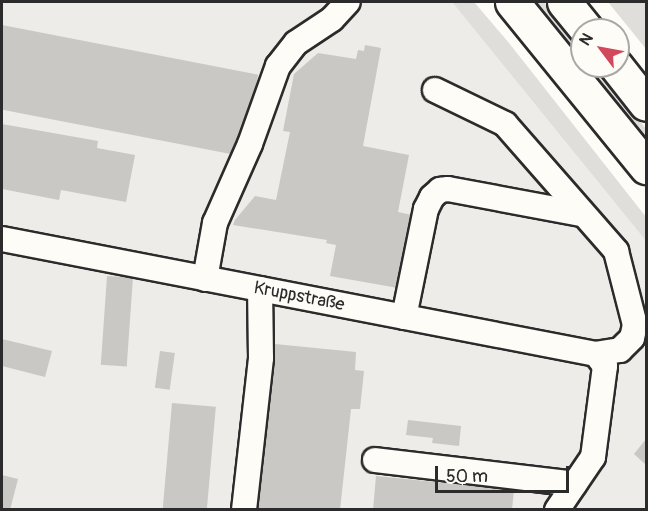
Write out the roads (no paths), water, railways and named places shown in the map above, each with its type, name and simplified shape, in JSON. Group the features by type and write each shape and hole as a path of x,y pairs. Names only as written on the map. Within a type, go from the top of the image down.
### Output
{"highway":[{"path":"512,2 646,167"},
{"path":"564,2 577,18"},
{"path":"625,78 646,104"}],"street":[{"path":"205,279 215,223 250,144 278,66 296,43 332,19 348,2"},
{"path":"435,90 505,124 581,214 616,251 635,325 632,338 620,350 596,354 605,366 593,457 557,510"},
{"path":"404,317 426,209 432,197 440,190 448,189 581,214"},
{"name":"Kruppstraße","path":"2,239 596,354"},
{"path":"244,510 261,358 260,289"},
{"path":"375,460 575,484"}]}
